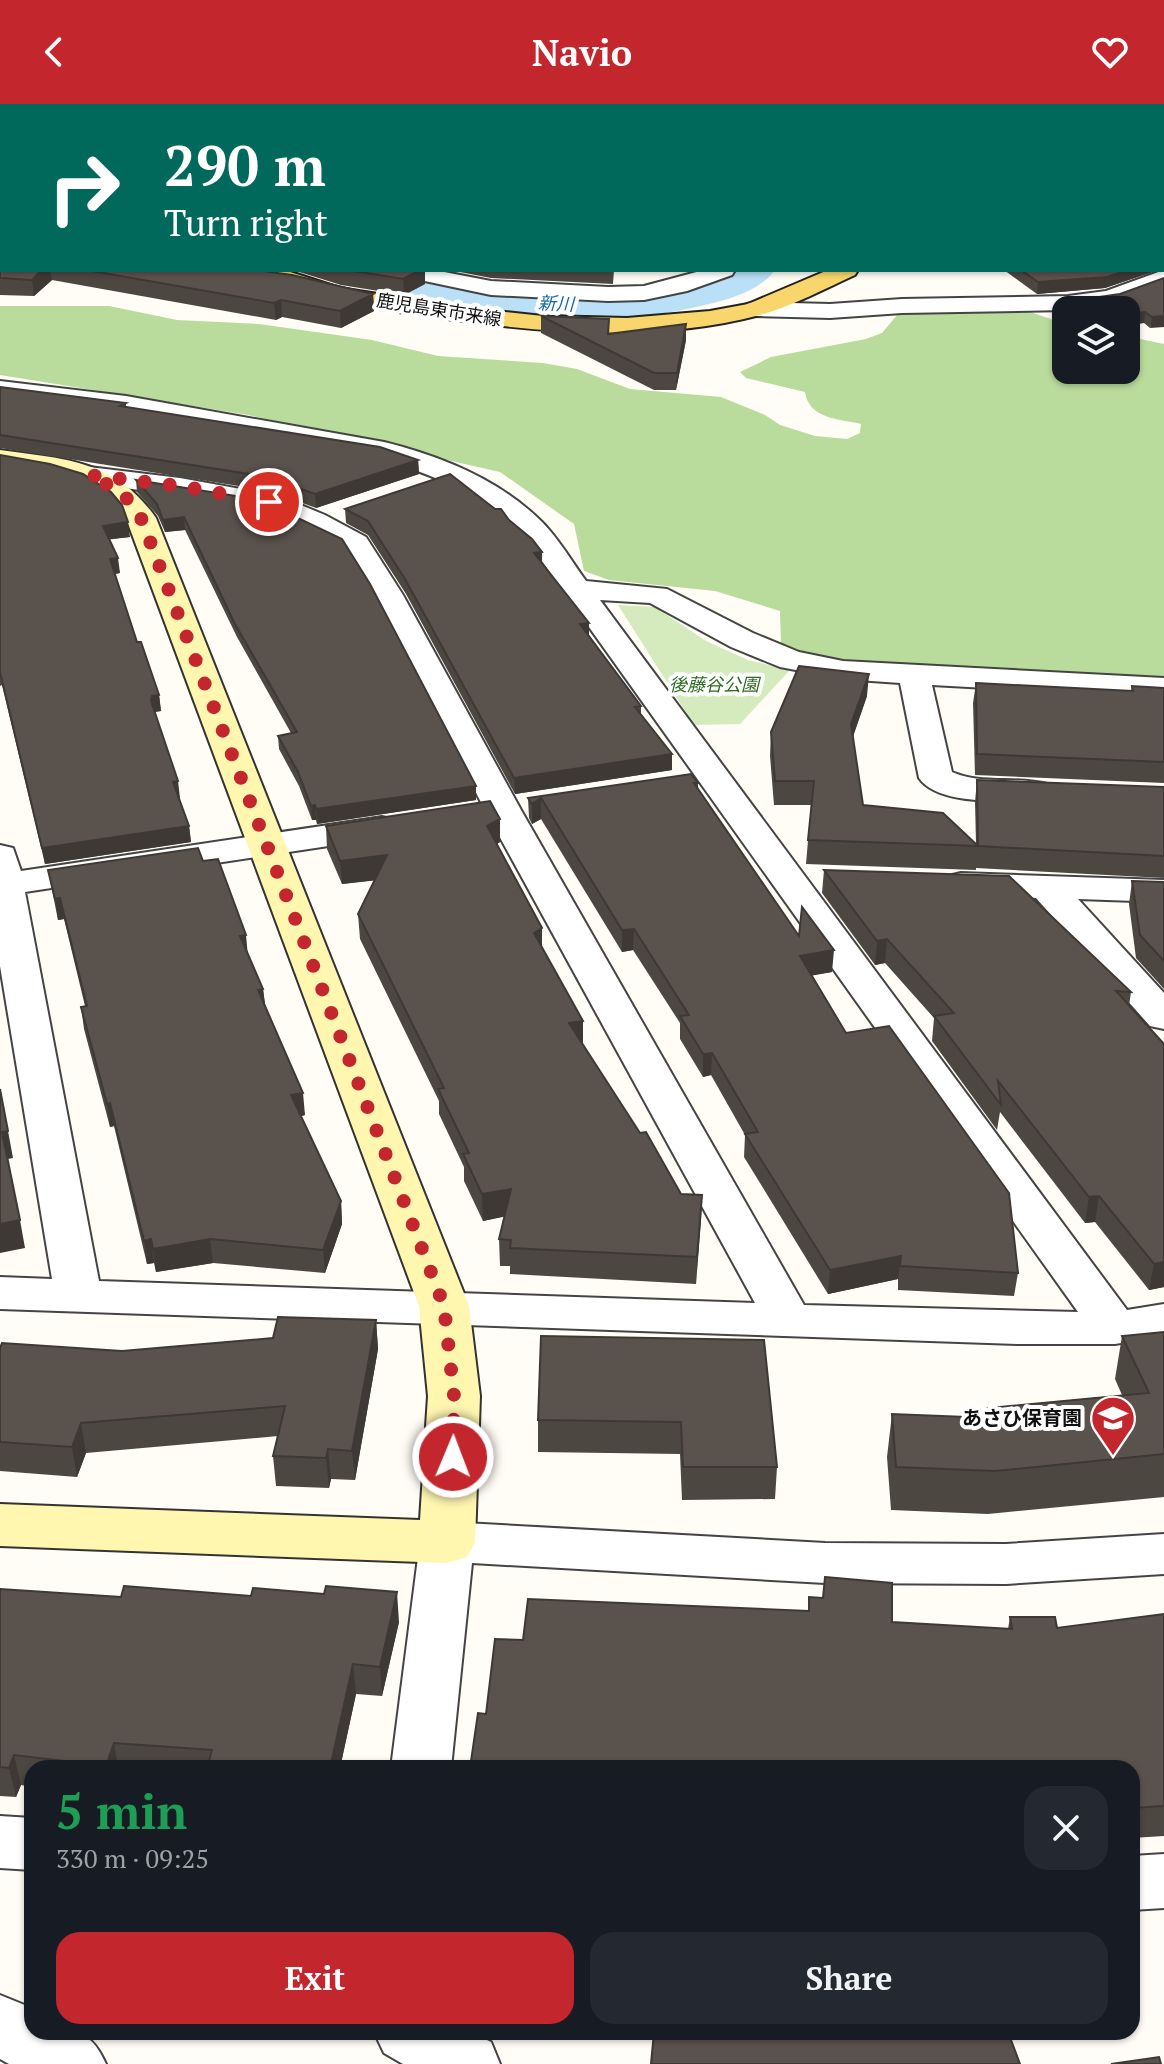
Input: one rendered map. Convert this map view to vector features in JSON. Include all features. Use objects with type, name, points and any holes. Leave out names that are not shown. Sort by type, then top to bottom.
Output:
[{"type":"main road","name":"鹿児島東市来線","points":[[256,272],[393,305],[569,326],[678,323],[755,309],[842,272]]},
{"type":"street","points":[[411,272],[491,288],[608,294],[644,293],[687,284],[719,272]]},
{"type":"street","points":[[755,309],[789,312],[951,304],[1068,303],[1110,297],[1164,277]]},
{"type":"street","points":[[0,388],[139,405],[347,443],[423,461],[493,495],[519,515],[534,530],[575,589],[698,780],[785,878],[1115,1328]]},
{"type":"street","points":[[0,458],[89,475],[240,495],[329,516],[356,543],[388,595],[503,810],[788,1319]]},
{"type":"street","points":[[89,475],[119,489],[134,504],[141,518],[444,1306],[454,1396],[447,1542],[422,1760]]},
{"type":"street","points":[[411,489],[452,475]]},
{"type":"street","points":[[575,589],[656,595],[742,640],[791,660],[843,670],[1164,688]]},
{"type":"street","points":[[914,675],[936,778],[959,788],[1069,792]]},
{"type":"street","points":[[78,1295],[2,874],[267,845],[409,824]]},
{"type":"street","points":[[785,878],[831,879]]},
{"type":"street","points":[[923,882],[1164,891]]},
{"type":"street","points":[[1046,886],[1164,1017]]},
{"type":"street","points":[[0,1293],[1017,1328],[1115,1328],[1164,1320]]},
{"type":"street","points":[[0,1525],[447,1542],[825,1563],[1006,1564],[1164,1554]]},
{"type":"street","points":[[0,1842],[24,1844]]},
{"type":"street","points":[[1140,1882],[1164,1881]]},
{"type":"street","points":[[0,2025],[24,2038]]},
{"type":"street","points":[[28,2040],[73,2064]]},
{"type":"street","points":[[422,2040],[467,2064]]},
{"type":"green space","points":[[0,306],[109,306],[177,320],[259,324],[372,340],[438,356],[543,363],[577,369],[630,389],[721,397],[765,415],[780,425],[815,436],[847,439],[860,433],[861,424],[819,413],[812,408],[805,392],[746,378],[740,372],[771,357],[866,339],[882,333],[898,314],[1024,310],[1052,319],[1052,384],[1140,384],[1140,339],[1164,344],[1164,680],[840,662],[781,645],[780,611],[715,591],[609,580],[584,571],[574,524],[500,472],[248,415],[0,375]]},
{"type":"green space","name":"後藤谷公園","points":[[618,605],[655,607],[706,641],[748,660],[790,670],[740,724],[694,725]]},
{"type":"building","points":[[0,272],[40,272],[32,280],[0,278]]},
{"type":"building","points":[[97,272],[270,272],[373,294],[340,311],[281,300],[274,303]]},
{"type":"building","points":[[360,272],[416,272],[403,279]]},
{"type":"building","points":[[1024,272],[1122,272],[1107,277],[1038,282]]},
{"type":"building","points":[[1164,278],[1164,316],[1152,317],[1140,313],[1140,296],[1106,296]]},
{"type":"building","points":[[541,316],[609,319],[608,334],[686,324],[677,373],[654,373]]},
{"type":"building","points":[[0,387],[126,403],[120,406],[380,447],[418,460],[315,494],[268,477],[0,435]]},
{"type":"building","points":[[0,455],[83,474],[111,492],[122,505],[128,522],[103,526],[118,558],[110,559],[137,642],[141,642],[159,695],[152,696],[151,701],[178,781],[173,782],[189,826],[42,848],[0,672]]},
{"type":"building","points":[[450,474],[495,509],[501,509],[532,539],[542,552],[534,553],[589,623],[580,624],[641,706],[635,707],[672,754],[514,778],[405,579],[368,521],[345,509]]},
{"type":"building","points":[[136,480],[260,500],[342,539],[370,584],[476,786],[316,809],[315,805],[311,806],[298,772],[278,736],[297,732],[235,624],[184,517],[163,520],[157,504]]},
{"type":"building","points":[[799,666],[869,674],[851,724],[863,805],[943,813],[978,846],[808,840],[814,781],[775,781],[771,732]]},
{"type":"building","points":[[976,683],[1133,691],[1132,686],[1164,688],[1164,762],[977,754]]},
{"type":"building","points":[[691,774],[698,783],[694,783],[799,936],[802,907],[834,950],[800,956],[846,1033],[889,1026],[1009,1193],[1018,1273],[900,1266],[901,1256],[830,1270],[745,1134],[758,1132],[712,1053],[703,1054],[680,1016],[689,1015],[634,929],[622,930],[541,798],[532,804],[528,798]]},
{"type":"building","points":[[977,780],[1164,787],[1164,856],[978,846]]},
{"type":"building","points":[[490,801],[500,819],[487,826],[542,928],[534,933],[583,1021],[569,1023],[640,1133],[646,1132],[681,1194],[702,1195],[697,1257],[510,1248],[511,1240],[499,1239],[511,1189],[482,1194],[463,1154],[469,1153],[438,1089],[444,1088],[358,914],[387,855],[340,861],[326,826]]},
{"type":"building","points":[[198,848],[203,861],[218,859],[246,935],[240,936],[263,989],[258,990],[303,1093],[291,1095],[341,1201],[323,1250],[210,1239],[153,1249],[151,1239],[144,1241],[110,1103],[107,1104],[81,1007],[87,1006],[60,898],[55,899],[48,870]]},
{"type":"building","points":[[824,870],[1009,876],[1131,992],[1116,991],[1164,1044],[1164,1262],[1154,1264],[1099,1196],[1089,1197],[998,1081],[1001,1105],[934,1016],[954,1013],[887,939],[877,941]]},
{"type":"building","points":[[1132,881],[1164,882],[1164,961],[1140,935]]},
{"type":"building","points":[[0,1089],[8,1131],[2,1132],[20,1220],[0,1224]]},
{"type":"building","points":[[278,1317],[376,1320],[352,1451],[328,1449],[326,1458],[273,1456],[285,1406],[81,1423],[72,1447],[0,1442],[2,1343],[122,1351],[273,1338]]},
{"type":"building","points":[[1164,1332],[1164,1454],[995,1471],[896,1467],[892,1414],[992,1418],[988,1408],[1149,1393],[1122,1336]]},
{"type":"building","points":[[541,1336],[764,1340],[777,1467],[683,1467],[681,1422],[538,1420]]},
{"type":"building","points":[[825,1577],[892,1583],[892,1622],[1012,1629],[1010,1617],[1055,1617],[1057,1628],[1164,1614],[1164,1806],[1140,1808],[1140,1760],[471,1760],[478,1713],[486,1714],[495,1639],[523,1640],[528,1599],[809,1611],[809,1597],[823,1598]]},
{"type":"building","points":[[124,1586],[251,1596],[253,1588],[324,1594],[326,1586],[397,1592],[380,1667],[353,1664],[332,1760],[209,1760],[212,1750],[114,1743],[108,1760],[56,1760],[14,1755],[9,1768],[0,1767],[0,1589],[121,1597]]},
{"type":"building","points":[[653,2040],[1011,2040],[1020,2064],[651,2064]]},
{"type":"building","points":[[1159,2057],[1161,2064],[1111,2064]]},
{"type":"waterway","name":"新川","points":[[366,272],[439,291],[529,304],[574,306],[661,300],[707,290],[747,272]]},
{"type":"place","name":"あさひ保育園","points":[[1113,1457]]},
{"type":"route","points":[[269,502],[180,486],[89,475],[119,489],[134,504],[141,518],[444,1306],[454,1396],[453,1457]]}]
